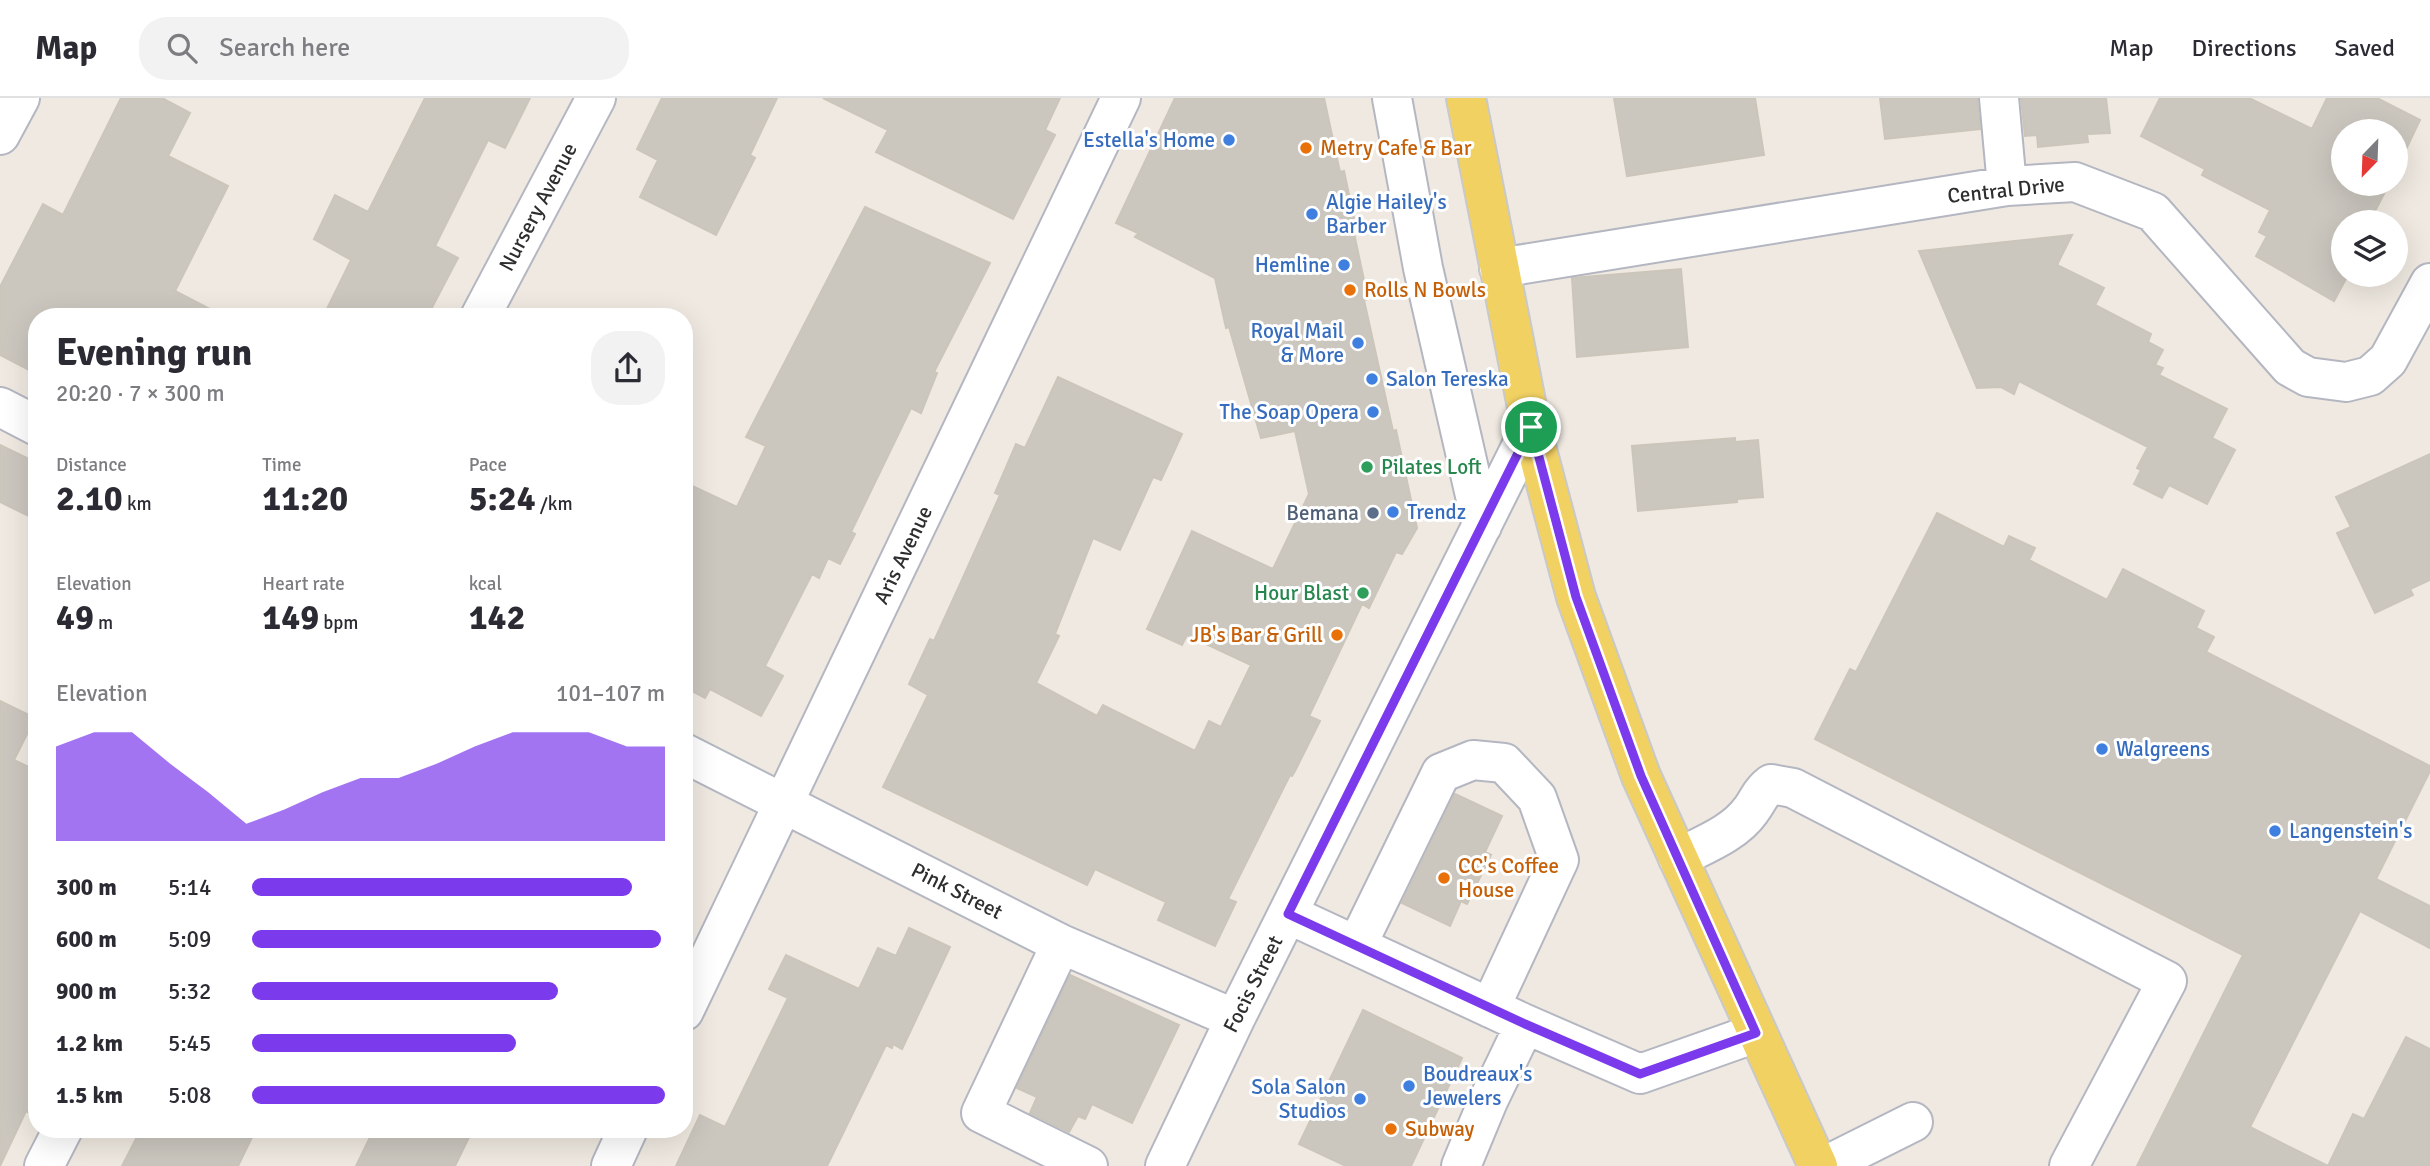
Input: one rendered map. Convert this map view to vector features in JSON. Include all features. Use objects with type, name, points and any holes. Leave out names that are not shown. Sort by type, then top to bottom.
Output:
[{"type":"main road","points":[[1466,98],[1531,427],[1576,597],[1641,776],[1814,1164]]},
{"type":"street","points":[[0,135],[20,98]]},
{"type":"street","name":"Nursery Avenue","points":[[485,308],[596,98]]},
{"type":"street","name":"Aris Avenue","points":[[693,993],[1121,98]]},
{"type":"street","points":[[1392,98],[1423,268],[1482,526]]},
{"type":"street","points":[[1999,98],[2007,186]]},
{"type":"street","name":"Central Drive","points":[[1499,268],[2007,186],[2075,182],[2153,212],[2290,367],[2308,377],[2346,382],[2370,376],[2388,360],[2430,283]]},
{"type":"street","points":[[0,407],[28,421]]},
{"type":"street","name":"Focis Street","points":[[1164,1166],[1531,427]]},
{"type":"street","name":"Pink Street","points":[[693,758],[1061,944],[1235,1019]]},
{"type":"street","points":[[1357,945],[1441,773],[1473,760],[1504,763],[1537,798],[1559,860],[1490,1008]]},
{"type":"street","points":[[1678,858],[1719,838],[1751,811],[1760,793],[1771,784],[1793,788],[2166,981],[2069,1166]]},
{"type":"street","points":[[1288,914],[1640,1074],[1756,1033]]},
{"type":"street","points":[[1061,944],[981,1113],[1088,1166]]},
{"type":"street","points":[[1461,1166],[1525,1024]]},
{"type":"street","points":[[1814,1164],[1913,1122]]},
{"type":"street","points":[[44,1166],[58,1138]]},
{"type":"street","points":[[611,1166],[624,1138]]},
{"type":"building","points":[[121,98],[162,98],[190,113],[168,156],[228,186],[175,291],[208,308],[28,308],[28,369],[0,355],[0,287],[43,204],[63,215]]},
{"type":"building","points":[[425,98],[530,98],[505,148],[488,140],[435,246],[458,258],[432,308],[327,308],[351,260],[314,239],[335,195],[368,212]]},
{"type":"building","points":[[662,98],[777,98],[750,155],[755,158],[716,235],[640,197],[658,160],[637,149]]},
{"type":"building","points":[[823,98],[1060,98],[1045,130],[1055,135],[1013,219],[876,152],[888,130]]},
{"type":"building","points":[[1175,98],[1324,98],[1340,172],[1344,171],[1368,299],[1364,300],[1417,528],[1402,554],[1396,552],[1369,608],[1362,604],[1309,716],[1320,721],[1228,899],[1236,902],[1215,946],[1158,920],[1166,902],[1095,869],[1087,885],[883,787],[928,695],[909,684],[930,639],[934,641],[1000,495],[995,493],[1016,444],[1025,448],[1058,377],[1182,434],[1161,480],[1153,477],[1120,550],[1093,538],[1055,634],[1059,636],[1036,683],[1097,716],[1103,705],[1195,751],[1209,721],[1221,727],[1251,665],[1187,635],[1182,645],[1147,629],[1192,531],[1273,569],[1309,494],[1295,431],[1261,438],[1229,327],[1226,328],[1215,278],[1135,237],[1138,233],[1116,223]]},
{"type":"building","points":[[1614,98],[1755,98],[1764,155],[1627,176]]},
{"type":"building","points":[[1880,98],[1977,98],[1980,129],[1885,139]]},
{"type":"building","points":[[2021,98],[2106,98],[2110,133],[2087,134],[2088,142],[2038,147],[2037,135],[2025,136]]},
{"type":"building","points":[[2160,98],[2249,98],[2312,129],[2327,98],[2377,98],[2420,120],[2408,145],[2408,119],[2331,119],[2331,196],[2383,196],[2376,210],[2331,210],[2331,287],[2342,287],[2334,301],[2256,256],[2267,236],[2259,232],[2270,210],[2202,175],[2205,169],[2141,136]]},
{"type":"building","points":[[865,207],[990,263],[934,372],[937,373],[921,413],[911,408],[851,532],[855,534],[840,564],[828,558],[819,578],[812,574],[765,666],[783,676],[761,716],[710,689],[705,698],[693,692],[693,486],[737,507],[766,446],[746,437]]},
{"type":"building","points":[[2072,235],[2057,265],[2104,288],[2095,305],[2151,334],[2148,342],[2163,350],[2155,365],[2163,368],[2159,375],[2227,409],[2212,438],[2235,450],[2207,504],[2169,485],[2162,498],[2134,484],[2141,470],[2137,468],[2148,447],[2019,381],[2014,394],[2001,387],[1977,388],[1919,251]]},
{"type":"building","points":[[1681,269],[1688,347],[1577,357],[1572,278]]},
{"type":"building","points":[[1735,438],[1735,442],[1758,440],[1763,497],[1638,511],[1632,446]]},
{"type":"building","points":[[0,445],[28,459],[28,516],[0,502]]},
{"type":"building","points":[[2430,454],[2430,580],[2410,589],[2413,595],[2375,613],[2337,533],[2351,527],[2336,497]]},
{"type":"building","points":[[1937,513],[2004,547],[2009,536],[2035,548],[2029,560],[2107,600],[2123,569],[2204,611],[2196,628],[2214,637],[2206,652],[2430,766],[2430,771],[2376,879],[2430,906],[2430,948],[2360,911],[2250,1127],[2328,1166],[2137,1166],[2243,955],[1815,739],[1850,669],[1856,672]]},
{"type":"building","points":[[0,701],[28,715],[28,732],[14,760],[28,767],[28,1112],[26,1111],[0,1166]]},
{"type":"building","name":"CC's Coffee House","points":[[1455,794],[1502,816],[1485,852],[1491,855],[1467,904],[1461,901],[1450,926],[1402,903]]},
{"type":"building","points":[[909,928],[950,947],[902,1049],[893,1044],[892,1048],[886,1045],[827,1166],[676,1166],[689,1138],[693,1138],[693,1130],[700,1115],[725,1127],[788,998],[769,989],[786,955],[859,989],[878,948],[896,956]]},
{"type":"building","points":[[1070,975],[1179,1025],[1132,1123],[1092,1104],[1085,1119],[1078,1116],[1069,1132],[1030,1113],[1037,1097],[1017,1088]]},
{"type":"building","points":[[1363,1010],[1462,1058],[1411,1166],[1346,1166],[1299,1144]]},
{"type":"building","points":[[2406,1037],[2430,1049],[2430,1166],[2328,1166],[2353,1114],[2364,1119]]},
{"type":"building","points":[[136,1138],[252,1138],[238,1166],[122,1166]]},
{"type":"building","points":[[370,1138],[469,1138],[455,1166],[356,1166]]},
{"type":"place","name":"Estella's Home","points":[[1229,140]]},
{"type":"place","name":"Metry Cafe & Bar","points":[[1306,148]]},
{"type":"place","name":"Algie Hailey's Barber","points":[[1312,214]]},
{"type":"place","name":"Hemline","points":[[1344,265]]},
{"type":"place","name":"Rolls N Bowls","points":[[1350,290]]},
{"type":"place","name":"Royal Mail & More","points":[[1358,343]]},
{"type":"place","name":"Salon Tereska","points":[[1372,379]]},
{"type":"place","name":"The Soap Opera","points":[[1373,412]]},
{"type":"place","name":"Pilates Loft","points":[[1367,467]]},
{"type":"place","name":"Trendz","points":[[1393,512]]},
{"type":"place","name":"Bemana","points":[[1373,513]]},
{"type":"place","name":"Hour Blast","points":[[1363,593]]},
{"type":"place","name":"JB's Bar & Grill","points":[[1337,635]]},
{"type":"place","name":"Walgreens","points":[[2102,749]]},
{"type":"place","name":"Langenstein's","points":[[2275,831]]},
{"type":"place","name":"CC's Coffee House","points":[[1444,878]]},
{"type":"place","name":"Boudreaux's Jewelers","points":[[1409,1086]]},
{"type":"place","name":"Sola Salon Studios","points":[[1360,1099]]},
{"type":"place","name":"Subway","points":[[1391,1129]]},
{"type":"route","points":[[1531,427],[1576,597],[1641,776],[1756,1033],[1640,1074],[1288,914],[1531,427]]}]
